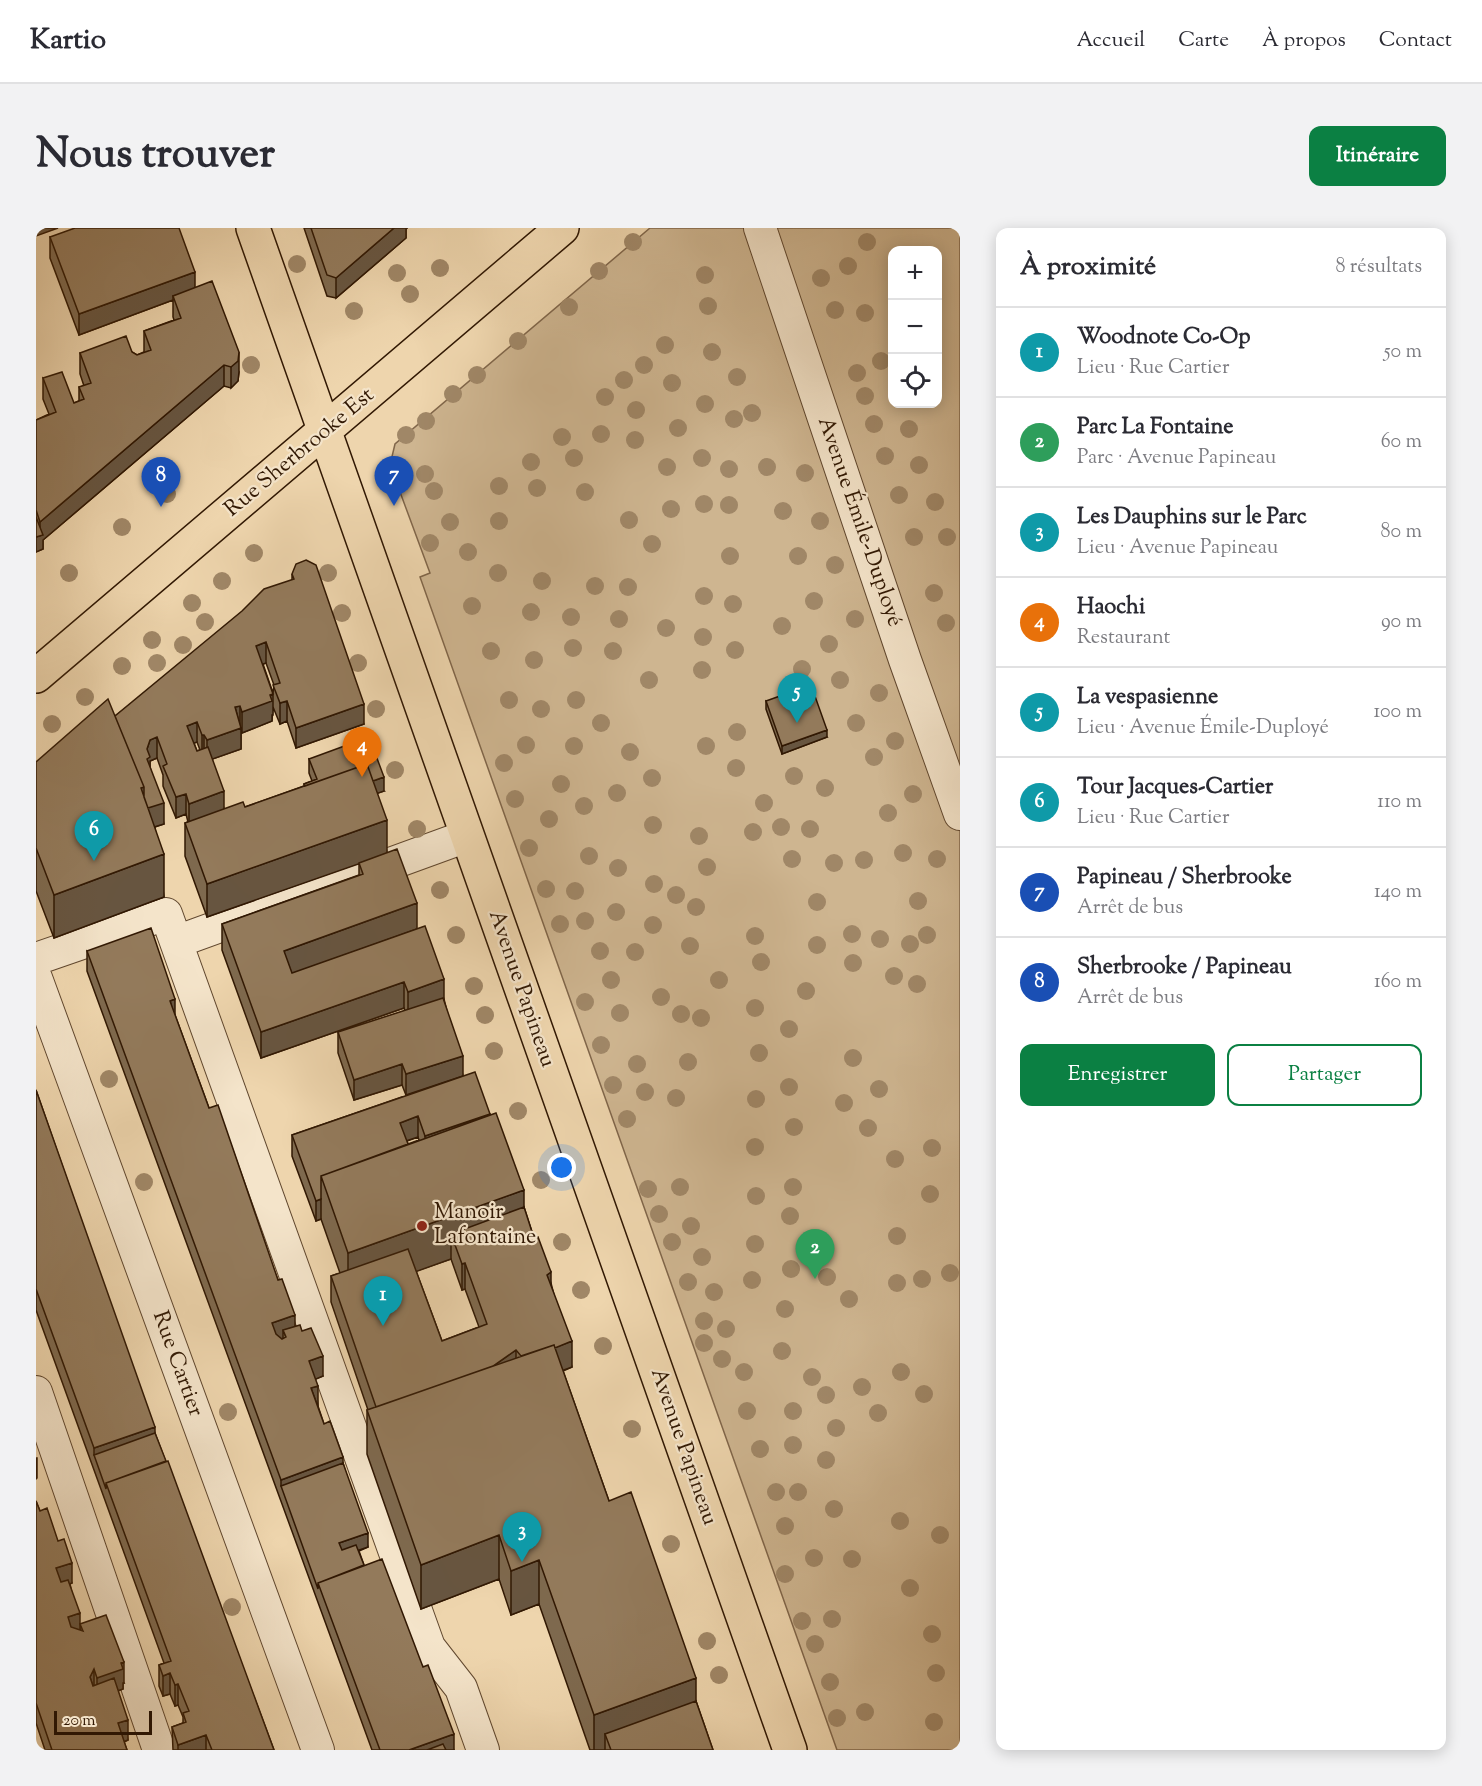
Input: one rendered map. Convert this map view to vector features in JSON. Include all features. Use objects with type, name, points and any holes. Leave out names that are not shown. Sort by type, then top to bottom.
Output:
[{"type":"main road","name":"Avenue Papineau","points":[[252,228],[322,432],[790,1750]]},
{"type":"main road","name":"Rue Sherbrooke Est","points":[[36,676],[562,228]]},
{"type":"street","name":"Avenue Émile-Duployé","points":[[760,228],[905,660],[960,814]]},
{"type":"street","points":[[176,942],[467,836]]},
{"type":"street","points":[[36,959],[166,914],[429,1647],[461,1688],[483,1750]]},
{"type":"street","name":"Rue Cartier","points":[[38,990],[318,1750]]},
{"type":"street","points":[[36,1392],[159,1750]]},
{"type":"shaded area","points":[[650,228],[960,228],[960,1750],[837,1750],[420,577],[430,573],[390,465],[395,444]]},
{"type":"building","points":[[75,228],[179,228],[195,272],[79,314],[50,237]]},
{"type":"building","points":[[311,228],[394,228],[336,278],[327,275]]},
{"type":"building","points":[[212,281],[239,352],[238,361],[231,367],[224,365],[40,522],[36,510],[36,420],[56,412],[43,378],[62,372],[74,403],[84,399],[79,387],[91,383],[80,353],[126,336],[132,352],[137,355],[151,350],[144,331],[181,318],[173,296]]},
{"type":"building","points":[[36,517],[43,535],[36,537]]},
{"type":"building","points":[[306,560],[316,565],[364,704],[296,728],[287,701],[280,703],[273,685],[280,683],[266,642],[256,646],[273,694],[270,695],[272,701],[242,712],[240,706],[235,707],[241,728],[207,740],[202,735],[197,722],[187,726],[197,751],[208,747],[224,791],[189,804],[186,794],[176,797],[163,766],[167,764],[157,737],[150,740],[147,749],[150,757],[147,759],[164,803],[148,808],[144,797],[144,787],[115,716],[242,611],[264,589],[294,579],[292,574],[296,564]]},
{"type":"building","points":[[811,685],[827,730],[782,746],[766,701]]},
{"type":"building","points":[[108,699],[144,787],[141,788],[164,854],[54,895],[36,848],[36,762]]},
{"type":"building","points":[[369,737],[384,777],[373,781],[367,764],[305,786],[304,784],[317,779],[309,759]]},
{"type":"building","points":[[367,764],[387,820],[207,884],[185,823],[243,802],[245,807]]},
{"type":"building","points":[[397,849],[417,903],[284,951],[292,973],[425,926],[444,979],[408,992],[404,982],[261,1032],[222,924],[363,874],[359,863]]},
{"type":"building","points":[[151,928],[175,999],[170,1001],[209,1108],[218,1105],[278,1280],[282,1279],[295,1315],[272,1323],[276,1334],[282,1339],[286,1337],[283,1330],[300,1325],[302,1331],[311,1328],[323,1356],[309,1361],[318,1386],[311,1388],[324,1424],[330,1421],[343,1457],[281,1480],[87,951]]},
{"type":"building","points":[[443,998],[463,1056],[406,1074],[402,1064],[354,1080],[338,1032]]},
{"type":"building","points":[[475,1072],[490,1114],[425,1136],[418,1116],[400,1123],[408,1144],[321,1176],[321,1199],[316,1201],[292,1135]]},
{"type":"building","points":[[36,1090],[155,1427],[94,1448],[36,1289]]},
{"type":"building","points":[[496,1113],[524,1190],[348,1253],[321,1176]]},
{"type":"building","points":[[524,1207],[534,1238],[538,1237],[551,1272],[547,1275],[572,1341],[555,1348],[554,1345],[521,1356],[516,1350],[493,1366],[376,1407],[331,1276],[408,1249],[442,1341],[487,1324],[465,1263],[462,1264],[451,1234]]},
{"type":"building","points":[[554,1345],[609,1501],[631,1492],[696,1678],[594,1715],[539,1560],[511,1571],[499,1535],[421,1565],[367,1410]]},
{"type":"building","points":[[155,1433],[166,1461],[106,1483],[106,1489],[94,1455]]},
{"type":"building","points":[[168,1461],[274,1750],[212,1750],[206,1735],[178,1745],[172,1727],[186,1722],[183,1713],[189,1711],[178,1684],[175,1685],[170,1673],[163,1676],[159,1665],[171,1661],[106,1483]]},
{"type":"building","points":[[343,1463],[368,1533],[339,1543],[342,1550],[356,1545],[364,1565],[318,1583],[318,1589],[281,1486]]},
{"type":"building","points":[[36,1501],[40,1511],[47,1508],[58,1541],[64,1539],[72,1563],[56,1568],[61,1582],[68,1580],[80,1613],[68,1617],[71,1627],[83,1631],[80,1624],[106,1615],[124,1662],[121,1663],[123,1669],[97,1678],[94,1669],[90,1677],[93,1686],[114,1678],[128,1720],[118,1723],[127,1750],[52,1750],[36,1703]]},
{"type":"building","points":[[382,1559],[423,1667],[428,1665],[454,1734],[409,1750],[380,1750],[318,1583]]},
{"type":"building","points":[[696,1701],[713,1750],[611,1750],[605,1734]]},
{"type":"building","points":[[443,1744],[446,1750],[427,1750]]},
{"type":"place","name":"Papineau / Sherbrooke","points":[[394,506]]},
{"type":"place","name":"Sherbrooke / Papineau","points":[[161,507]]},
{"type":"place","name":"La vespasienne","points":[[797,723]]},
{"type":"place","name":"Haochi","points":[[362,777]]},
{"type":"place","name":"Tour Jacques-Cartier","points":[[94,861]]},
{"type":"place","name":"Manoir Lafontaine","points":[[422,1226]]},
{"type":"place","name":"Parc La Fontaine","points":[[815,1279]]},
{"type":"place","name":"Woodnote Co-Op","points":[[383,1326]]},
{"type":"place","name":"Les Dauphins sur le Parc","points":[[522,1562]]}]
